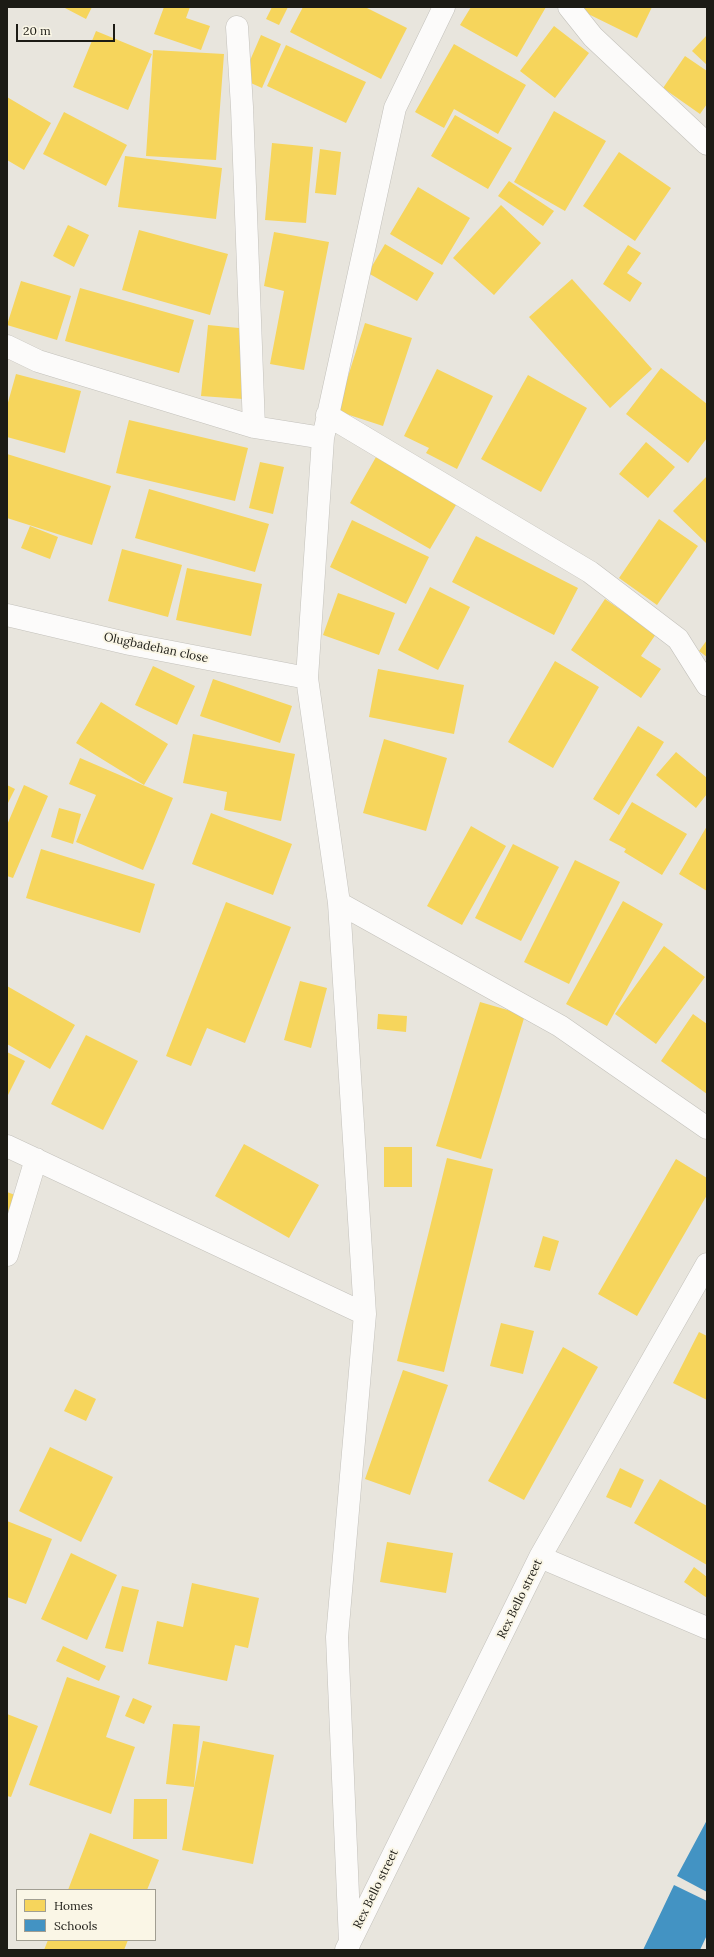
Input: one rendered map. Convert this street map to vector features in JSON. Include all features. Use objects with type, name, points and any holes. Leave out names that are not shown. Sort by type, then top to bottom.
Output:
[{"type":"street","points":[[348,1946],[337,1637],[365,1314],[339,903],[307,678],[322,438],[395,108],[444,7]]},
{"type":"street","points":[[568,7],[593,37],[707,144]]},
{"type":"street","points":[[237,27],[242,107],[254,427]]},
{"type":"street","points":[[7,346],[38,361],[254,427],[322,438]]},
{"type":"street","points":[[327,415],[590,572],[678,639],[707,685]]},
{"type":"street","name":"Olugbadehan close","points":[[7,615],[130,644],[307,678]]},
{"type":"street","points":[[339,903],[560,1026],[707,1128]]},
{"type":"street","points":[[7,1146],[365,1314]]},
{"type":"street","points":[[7,1255],[36,1159]]},
{"type":"street","name":"Rex Bello street","points":[[348,1946],[540,1557],[707,1264]]},
{"type":"street","points":[[540,1557],[707,1628]]},
{"type":"building: Homes","points":[[63,7],[92,7],[86,19]]},
{"type":"building: Homes","points":[[164,7],[190,7],[186,18],[210,26],[201,50],[154,34]]},
{"type":"building: Homes","points":[[272,7],[288,7],[279,25],[266,19]]},
{"type":"building: Homes","points":[[303,7],[365,7],[407,28],[381,79],[290,32]]},
{"type":"building: Homes","points":[[471,7],[546,7],[517,57],[460,25]]},
{"type":"building: Homes","points":[[574,7],[652,7],[637,38]]},
{"type":"building: Homes","points":[[554,26],[589,53],[555,98],[520,71]]},
{"type":"building: Homes","points":[[96,31],[152,54],[128,110],[73,87]]},
{"type":"building: Homes","points":[[261,35],[281,44],[262,88],[242,79]]},
{"type":"building: Homes","points":[[707,35],[707,65],[692,51]]},
{"type":"building: Homes","points":[[454,44],[526,85],[498,134],[454,109],[444,128],[415,112]]},
{"type":"building: Homes","points":[[286,45],[366,82],[346,123],[267,86]]},
{"type":"building: Homes","points":[[153,50],[224,54],[216,160],[146,156]]},
{"type":"building: Homes","points":[[685,56],[707,71],[707,104],[700,114],[663,88]]},
{"type":"building: Homes","points":[[7,97],[51,123],[24,170],[7,160]]},
{"type":"building: Homes","points":[[554,111],[606,141],[565,211],[514,182]]},
{"type":"building: Homes","points":[[64,112],[127,145],[106,186],[43,154]]},
{"type":"building: Homes","points":[[455,115],[512,148],[488,189],[431,156]]},
{"type":"building: Homes","points":[[272,143],[313,147],[306,223],[265,220]]},
{"type":"building: Homes","points":[[320,149],[341,152],[336,195],[315,193]]},
{"type":"building: Homes","points":[[619,152],[671,188],[635,241],[583,206]]},
{"type":"building: Homes","points":[[125,156],[222,168],[216,219],[118,207]]},
{"type":"building: Homes","points":[[509,181],[554,211],[543,226],[498,196]]},
{"type":"building: Homes","points":[[418,187],[470,218],[442,265],[390,234]]},
{"type":"building: Homes","points":[[501,205],[541,243],[494,295],[453,258]]},
{"type":"building: Homes","points":[[68,225],[89,235],[74,267],[53,256]]},
{"type":"building: Homes","points":[[139,230],[228,254],[210,315],[122,290]]},
{"type":"building: Homes","points":[[274,232],[329,242],[304,370],[270,364],[284,291],[264,286]]},
{"type":"building: Homes","points":[[385,244],[434,273],[417,301],[368,273]]},
{"type":"building: Homes","points":[[628,245],[641,253],[627,273],[642,283],[630,302],[603,284]]},
{"type":"building: Homes","points":[[572,279],[652,369],[610,408],[529,317]]},
{"type":"building: Homes","points":[[21,281],[71,296],[57,340],[7,325]]},
{"type":"building: Homes","points":[[80,288],[194,320],[179,373],[65,341]]},
{"type":"building: Homes","points":[[365,323],[412,338],[383,426],[337,411]]},
{"type":"building: Homes","points":[[208,325],[249,329],[243,399],[201,396]]},
{"type":"building: Homes","points":[[661,368],[707,404],[707,438],[688,463],[626,414]]},
{"type":"building: Homes","points":[[437,369],[493,396],[457,469],[426,453],[429,448],[404,436]]},
{"type":"building: Homes","points":[[16,374],[81,391],[65,453],[7,437],[7,406]]},
{"type":"building: Homes","points":[[528,375],[587,408],[541,492],[481,459]]},
{"type":"building: Homes","points":[[129,420],[248,448],[235,501],[116,473]]},
{"type":"building: Homes","points":[[646,442],[675,467],[648,498],[619,474]]},
{"type":"building: Homes","points":[[7,454],[111,486],[92,545],[7,518]]},
{"type":"building: Homes","points":[[376,457],[456,505],[430,549],[350,503]]},
{"type":"building: Homes","points":[[260,462],[284,467],[273,514],[249,508]]},
{"type":"building: Homes","points":[[707,476],[707,544],[673,511]]},
{"type":"building: Homes","points":[[149,489],[269,524],[255,572],[135,538]]},
{"type":"building: Homes","points":[[659,519],[698,546],[657,605],[619,578]]},
{"type":"building: Homes","points":[[352,520],[429,557],[406,604],[330,567]]},
{"type":"building: Homes","points":[[30,526],[58,537],[50,559],[21,548]]},
{"type":"building: Homes","points":[[476,536],[578,588],[554,635],[452,582]]},
{"type":"building: Homes","points":[[122,549],[182,565],[168,617],[108,601]]},
{"type":"building: Homes","points":[[187,568],[262,584],[251,636],[176,620]]},
{"type":"building: Homes","points":[[430,587],[470,607],[438,670],[398,650]]},
{"type":"building: Homes","points":[[338,593],[395,613],[379,655],[323,635]]},
{"type":"building: Homes","points":[[605,599],[656,634],[641,656],[661,669],[641,698],[571,650]]},
{"type":"building: Homes","points":[[707,640],[707,657],[699,651]]},
{"type":"building: Homes","points":[[555,661],[599,687],[553,768],[508,742]]},
{"type":"building: Homes","points":[[153,666],[195,686],[177,725],[135,705]]},
{"type":"building: Homes","points":[[378,669],[464,685],[454,734],[369,717]]},
{"type":"building: Homes","points":[[213,679],[292,706],[280,743],[200,716]]},
{"type":"building: Homes","points":[[101,702],[168,744],[144,785],[76,743]]},
{"type":"building: Homes","points":[[638,726],[664,742],[619,815],[593,799]]},
{"type":"building: Homes","points":[[193,734],[295,754],[281,821],[224,810],[227,792],[183,783]]},
{"type":"building: Homes","points":[[384,739],[447,758],[426,831],[363,813]]},
{"type":"building: Homes","points":[[676,752],[707,778],[707,794],[696,808],[656,775]]},
{"type":"building: Homes","points":[[80,758],[173,798],[143,870],[76,842],[96,795],[69,784]]},
{"type":"building: Homes","points":[[7,785],[15,789],[7,805]]},
{"type":"building: Homes","points":[[24,785],[48,796],[13,878],[7,876],[7,825]]},
{"type":"building: Homes","points":[[632,802],[687,834],[662,875],[624,852],[626,849],[609,840]]},
{"type":"building: Homes","points":[[59,808],[81,814],[73,844],[51,837]]},
{"type":"building: Homes","points":[[211,813],[292,844],[273,895],[192,864]]},
{"type":"building: Homes","points":[[471,826],[506,846],[462,925],[427,906]]},
{"type":"building: Homes","points":[[707,826],[707,891],[679,874]]},
{"type":"building: Homes","points":[[513,844],[559,867],[521,941],[475,918]]},
{"type":"building: Homes","points":[[41,849],[155,884],[140,933],[26,898]]},
{"type":"building: Homes","points":[[575,860],[620,882],[569,984],[524,962]]},
{"type":"building: Homes","points":[[623,901],[663,924],[607,1026],[566,1004]]},
{"type":"building: Homes","points":[[226,902],[291,927],[245,1043],[207,1028],[191,1066],[166,1056]]},
{"type":"building: Homes","points":[[664,946],[705,977],[656,1044],[615,1014]]},
{"type":"building: Homes","points":[[300,981],[327,988],[311,1048],[284,1040]]},
{"type":"building: Homes","points":[[7,986],[75,1025],[50,1069],[7,1044]]},
{"type":"building: Homes","points":[[480,1002],[525,1015],[481,1159],[436,1146]]},
{"type":"building: Homes","points":[[378,1014],[407,1016],[406,1032],[377,1029]]},
{"type":"building: Homes","points":[[693,1014],[707,1024],[707,1094],[661,1061]]},
{"type":"building: Homes","points":[[86,1035],[138,1061],[103,1130],[51,1104]]},
{"type":"building: Homes","points":[[7,1052],[25,1061],[7,1097]]},
{"type":"building: Homes","points":[[244,1144],[319,1185],[289,1238],[215,1196]]},
{"type":"building: Homes","points":[[384,1147],[412,1147],[412,1187],[384,1187]]},
{"type":"building: Homes","points":[[447,1158],[493,1169],[444,1372],[397,1361]]},
{"type":"building: Homes","points":[[676,1159],[707,1178],[707,1195],[637,1316],[598,1294]]},
{"type":"building: Homes","points":[[7,1192],[15,1195],[7,1214]]},
{"type":"building: Homes","points":[[543,1236],[559,1241],[550,1271],[534,1267]]},
{"type":"building: Homes","points":[[501,1323],[534,1331],[523,1374],[490,1366]]},
{"type":"building: Homes","points":[[699,1332],[707,1336],[707,1400],[673,1383]]},
{"type":"building: Homes","points":[[563,1347],[598,1367],[524,1500],[488,1481]]},
{"type":"building: Homes","points":[[403,1370],[448,1385],[410,1495],[365,1479]]},
{"type":"building: Homes","points":[[75,1389],[96,1399],[86,1421],[64,1411]]},
{"type":"building: Homes","points":[[50,1447],[113,1477],[81,1542],[19,1511]]},
{"type":"building: Homes","points":[[620,1468],[644,1480],[631,1508],[606,1497]]},
{"type":"building: Homes","points":[[660,1479],[707,1506],[707,1565],[634,1523]]},
{"type":"building: Homes","points":[[7,1521],[52,1539],[26,1604],[7,1597]]},
{"type":"building: Homes","points":[[387,1542],[453,1553],[446,1593],[380,1582]]},
{"type":"building: Homes","points":[[71,1553],[117,1575],[87,1640],[41,1619]]},
{"type":"building: Homes","points":[[694,1567],[707,1577],[707,1598],[684,1582]]},
{"type":"building: Homes","points":[[192,1583],[259,1598],[248,1648],[235,1645],[227,1681],[148,1664],[157,1621],[183,1627]]},
{"type":"building: Homes","points":[[122,1586],[139,1590],[123,1652],[105,1648]]},
{"type":"building: Homes","points":[[63,1646],[106,1666],[99,1681],[56,1661]]},
{"type":"building: Homes","points":[[67,1677],[120,1696],[106,1737],[135,1747],[111,1814],[29,1785]]},
{"type":"building: Homes","points":[[133,1698],[152,1706],[144,1724],[125,1716]]},
{"type":"building: Homes","points":[[7,1714],[38,1726],[11,1797],[7,1796]]},
{"type":"building: Homes","points":[[173,1724],[200,1726],[194,1787],[166,1784]]},
{"type":"building: Homes","points":[[203,1741],[274,1755],[253,1864],[182,1850]]},
{"type":"building: Homes","points":[[134,1799],[167,1799],[167,1839],[133,1839]]},
{"type":"building: Homes","points":[[90,1833],[159,1860],[147,1889],[68,1889]]},
{"type":"building: Homes","points":[[48,1941],[128,1941],[124,1950],[44,1950]]},
{"type":"building: Schools","points":[[707,1820],[707,1892],[677,1876]]},
{"type":"building: Schools","points":[[674,1885],[707,1901],[707,1935],[700,1950],[643,1950]]}]
